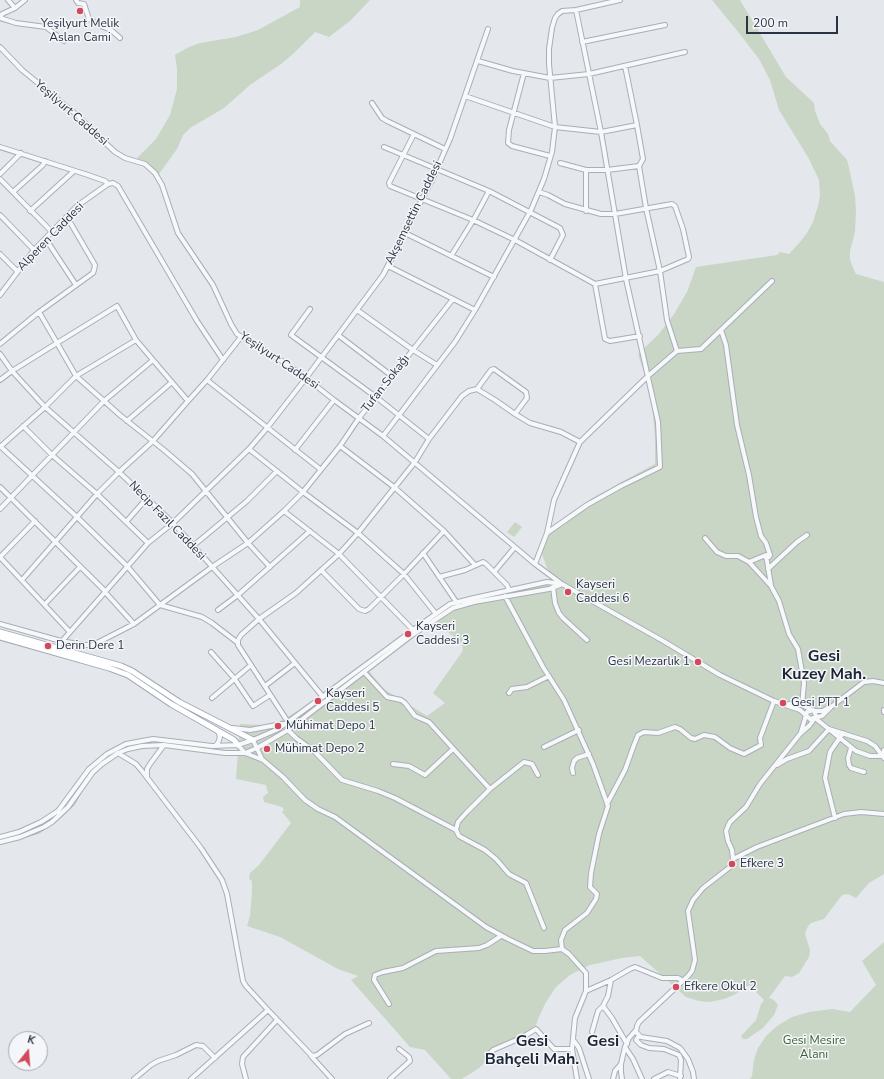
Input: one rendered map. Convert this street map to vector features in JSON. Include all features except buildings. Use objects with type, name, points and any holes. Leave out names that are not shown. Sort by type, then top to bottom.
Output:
[{"type":"main road","points":[[0,632],[121,666],[132,671],[179,702],[223,726],[253,740]]},
{"type":"main road","points":[[0,637],[128,675],[170,704],[234,740],[238,745]]},
{"type":"street","points":[[8,0],[15,8]]},
{"type":"street","points":[[25,0],[15,8],[2,14],[0,18],[16,23],[46,27],[64,42]]},
{"type":"street","points":[[76,0],[78,3],[84,4],[89,19],[111,30],[120,38]]},
{"type":"street","points":[[383,436],[455,342],[515,240],[539,192],[550,156],[554,128],[549,42],[555,18],[562,11],[576,10],[620,0]]},
{"type":"street","points":[[547,533],[587,505],[660,467],[658,422],[640,336],[626,279],[601,132],[576,10]]},
{"type":"street","points":[[582,42],[665,25]]},
{"type":"street","name":"Akşemsettin Caddesi","points":[[56,648],[148,544],[173,523],[206,491],[267,428],[383,275],[445,149],[478,61],[488,29]]},
{"type":"street","name":"Yeşilyurt Caddesi","points":[[0,48],[22,70],[78,116],[116,152],[125,158],[145,164],[155,173],[162,185],[178,233],[213,285],[237,334],[279,359],[383,436],[535,564],[562,584],[720,675],[783,704]]},
{"type":"street","points":[[478,61],[550,78],[589,74],[686,52]]},
{"type":"street","points":[[625,66],[643,160],[639,166],[646,208],[660,271],[667,320],[678,351]]},
{"type":"street","points":[[524,73],[508,133],[508,143],[550,156]]},
{"type":"street","points":[[465,96],[554,128],[601,132],[637,125]]},
{"type":"street","points":[[372,103],[382,118],[445,149]]},
{"type":"street","points":[[414,134],[389,184],[392,188],[473,220],[515,240],[594,284],[626,279],[660,271],[688,259],[689,254],[683,229],[673,205],[669,204],[615,214],[601,214],[565,204],[539,192]]},
{"type":"street","points":[[384,146],[489,191],[560,228],[563,234],[550,260]]},
{"type":"street","points":[[0,147],[74,170],[105,181],[108,184],[113,183],[118,186],[222,360]]},
{"type":"street","points":[[0,174],[21,153]]},
{"type":"street","points":[[13,192],[43,165],[45,161]]},
{"type":"street","points":[[560,163],[586,170],[607,170],[639,166]]},
{"type":"street","points":[[30,211],[74,170]]},
{"type":"street","points":[[586,170],[586,211]]},
{"type":"street","points":[[0,180],[52,232]]},
{"type":"street","name":"Alperen Caddesi","points":[[0,294],[34,250],[77,206],[108,184]]},
{"type":"street","points":[[451,256],[489,191]]},
{"type":"street","points":[[0,215],[34,250]]},
{"type":"street","points":[[0,344],[39,312],[93,273],[95,267],[67,217]]},
{"type":"street","points":[[404,233],[494,277]]},
{"type":"street","points":[[44,240],[49,244],[76,285]]},
{"type":"street","points":[[0,254],[17,271]]},
{"type":"street","points":[[388,266],[475,310]]},
{"type":"street","points":[[535,564],[547,533],[554,500],[580,442],[648,376],[678,351],[701,349],[772,281]]},
{"type":"street","points":[[594,284],[605,339],[610,341],[640,336]]},
{"type":"street","points":[[413,350],[453,299]]},
{"type":"street","points":[[0,380],[117,306],[136,340],[188,401]]},
{"type":"street","points":[[310,309],[291,335],[376,397],[429,439]]},
{"type":"street","name":"Tufan Sokağı","points":[[357,310],[413,350],[438,365]]},
{"type":"street","points":[[39,312],[76,376],[127,421],[192,474],[248,543],[270,567]]},
{"type":"street","points":[[721,330],[726,345],[737,425],[749,475],[756,518],[761,536],[766,543],[770,555],[766,558]]},
{"type":"street","points":[[338,335],[392,376]]},
{"type":"street","points":[[22,580],[56,543],[97,494],[118,472],[153,441],[207,380],[241,337]]},
{"type":"street","points":[[136,340],[76,376],[45,407],[0,446],[78,517],[127,566],[160,605],[202,617],[238,643],[288,722]]},
{"type":"street","name":"Tufan Sokağı","points":[[0,624],[61,641],[93,645],[134,624],[248,543],[284,511],[303,492],[340,446],[359,418],[413,350]]},
{"type":"street","name":"Necip Fazıl Caddesi","points":[[0,354],[12,371],[45,407],[74,431],[173,523],[259,619],[323,697]]},
{"type":"street","points":[[0,509],[104,401],[153,360]]},
{"type":"street","points":[[238,643],[241,634],[259,619],[296,593],[339,554],[358,533],[415,462],[429,439],[462,396],[477,389],[491,370],[494,369],[526,392],[527,398],[515,414]]},
{"type":"street","points":[[207,380],[320,469]]},
{"type":"street","points":[[127,421],[172,382]]},
{"type":"street","points":[[477,389],[530,423],[561,432],[580,442]]},
{"type":"street","points":[[295,450],[334,400]]},
{"type":"street","points":[[23,426],[97,494],[148,544]]},
{"type":"street","points":[[340,446],[394,487],[444,531],[475,565]]},
{"type":"street","points":[[249,448],[303,492],[358,533],[404,574],[436,614]]},
{"type":"street","points":[[193,546],[228,518],[277,471]]},
{"type":"street","points":[[0,487],[105,592],[134,624]]},
{"type":"street","points":[[126,522],[147,498]]},
{"type":"street","points":[[284,511],[339,554],[413,630]]},
{"type":"street","points":[[35,521],[0,557],[70,631]]},
{"type":"street","points":[[218,610],[238,595],[310,531]]},
{"type":"street","points":[[321,570],[361,610],[369,609],[444,531]]},
{"type":"street","points":[[768,569],[797,542],[807,535]]},
{"type":"street","points":[[705,538],[717,552],[726,556],[738,556],[749,562],[771,586],[779,601],[789,634],[798,649],[804,683],[802,705]]},
{"type":"street","points":[[494,572],[515,547]]},
{"type":"street","points":[[423,553],[457,602]]},
{"type":"street","points":[[749,562],[766,556],[766,558]]},
{"type":"street","points":[[766,558],[771,586]]},
{"type":"street","points":[[439,577],[465,570],[484,562],[507,585],[508,590]]},
{"type":"street","points":[[45,604],[80,567]]},
{"type":"street","points":[[0,836],[18,832],[42,822],[58,811],[89,769],[107,754],[126,744],[153,739],[212,746],[238,745],[253,740],[276,730],[288,722],[450,604],[547,582],[562,584]]},
{"type":"street","points":[[245,753],[257,748],[288,730],[412,635],[453,608],[474,602],[562,584]]},
{"type":"street","points":[[553,587],[555,603],[559,613],[587,640]]},
{"type":"street","points":[[505,596],[549,676],[564,700],[579,730],[589,754],[608,810],[599,834],[591,873],[590,887],[597,894],[596,899],[586,913],[565,930],[561,940],[562,949]]},
{"type":"street","points":[[211,652],[234,678],[253,706],[270,695]]},
{"type":"street","points":[[265,686],[295,663]]},
{"type":"street","points":[[212,698],[251,665]]},
{"type":"street","points":[[364,672],[387,697],[401,700],[415,716],[429,722],[490,790]]},
{"type":"street","points":[[509,693],[512,688],[525,688],[549,676]]},
{"type":"street","points":[[783,704],[800,710],[810,720],[822,716],[831,707],[864,682],[873,681],[884,684]]},
{"type":"street","points":[[607,805],[625,770],[638,735],[644,732],[658,733],[675,727],[691,738],[695,739],[704,735],[715,738],[730,748],[744,754],[761,745],[760,738],[774,701]]},
{"type":"street","points":[[622,1079],[621,1064],[626,1045],[636,1030],[639,1022],[692,971],[695,960],[688,911],[693,900],[703,888],[730,867],[733,859],[732,850],[726,831],[730,822],[746,808],[769,772],[815,718],[816,715],[814,710],[802,705],[783,704]]},
{"type":"street","points":[[800,734],[808,711],[823,711],[831,707]]},
{"type":"street","points":[[815,718],[851,748],[866,755],[883,757]]},
{"type":"street","points":[[223,726],[250,730],[278,726],[288,722]]},
{"type":"street","points":[[212,746],[216,746],[220,741],[220,734],[216,729]]},
{"type":"street","points":[[829,729],[857,737],[872,744],[883,757]]},
{"type":"street","points":[[769,772],[783,761],[809,752],[829,729]]},
{"type":"street","points":[[288,730],[314,751],[342,780],[395,798],[456,830],[459,836],[485,850],[496,859],[507,872],[526,883],[544,928]]},
{"type":"street","points":[[544,747],[579,730]]},
{"type":"street","points":[[835,818],[825,778],[832,747],[843,733]]},
{"type":"street","points":[[253,740],[262,760]]},
{"type":"street","points":[[147,779],[147,769],[164,745]]},
{"type":"street","points":[[0,842],[20,837],[52,822],[68,807],[94,772],[102,764],[118,753],[142,746],[164,745],[225,753],[245,753],[262,760],[283,777],[305,800],[318,809],[335,817],[486,927],[501,936],[536,951],[562,949],[569,954],[586,973],[586,991],[575,1018],[574,1041],[572,1049],[577,1079]]},
{"type":"street","points":[[238,745],[245,753]]},
{"type":"street","points":[[393,764],[409,766],[425,775],[452,748]]},
{"type":"street","points":[[851,748],[848,758],[849,765],[851,768],[864,772]]},
{"type":"street","points":[[883,757],[884,750]]},
{"type":"street","points":[[118,753],[136,764],[201,848],[222,880],[227,894],[243,981],[246,986],[332,1079]]},
{"type":"street","points":[[573,773],[572,768],[574,761],[577,758],[589,754]]},
{"type":"street","points":[[456,830],[457,824],[460,820],[490,790],[524,762],[532,764],[538,775]]},
{"type":"street","points":[[733,859],[757,847],[844,814],[857,812],[884,814]]},
{"type":"street","points":[[389,1004],[374,980],[376,975],[403,968],[436,951],[479,948],[501,936]]},
{"type":"street","points":[[586,991],[635,967],[662,978],[678,978],[683,981]]},
{"type":"street","points":[[592,1032],[598,1011],[603,1006],[608,996],[611,980]]},
{"type":"street","points":[[603,1006],[612,1018],[633,1059],[641,1077],[636,1079]]},
{"type":"street","points":[[191,1079],[268,1010]]},
{"type":"street","points":[[246,1079],[242,1064],[243,1056],[277,1020]]},
{"type":"street","points":[[310,1055],[316,1056],[345,1034],[369,1023]]},
{"type":"street","points":[[488,1057],[493,1050],[523,1037],[536,1029],[554,1048],[572,1049]]},
{"type":"street","points":[[636,1030],[639,1036],[643,1038],[667,1041],[680,1048],[688,1059],[694,1079]]},
{"type":"street","points":[[639,1036],[636,1040],[641,1045],[649,1048],[664,1049],[679,1055],[681,1060],[681,1078],[668,1072],[654,1079]]},
{"type":"street","points":[[574,1041],[579,1048],[589,1079]]},
{"type":"street","points":[[134,1079],[158,1061],[176,1055],[196,1045],[203,1046],[215,1058]]},
{"type":"street","points":[[390,1079],[410,1061],[409,1057],[399,1048]]},
{"type":"street","points":[[613,1079],[615,1071],[621,1064]]},
{"type":"green space","points":[[300,0],[370,0],[351,20],[329,37],[315,32],[293,54],[250,85],[224,108],[190,128],[183,135],[177,149],[159,174],[150,164],[137,158],[156,139],[170,115],[177,89],[175,55],[200,43],[236,37],[258,30],[300,7]]},
{"type":"green space","points":[[712,0],[740,0],[786,77],[814,103],[815,111],[820,124],[828,134],[830,141],[847,160],[849,168],[855,196],[856,211],[855,232],[850,251],[850,259],[853,268],[856,274],[884,282],[884,874],[869,883],[856,898],[848,894],[842,895],[824,919],[811,923],[808,926],[805,934],[810,950],[809,957],[799,973],[792,977],[785,976],[769,998],[774,1000],[778,1005],[774,1015],[763,1028],[747,1039],[743,1039],[741,1036],[756,1020],[761,1004],[764,1000],[749,985],[734,995],[724,999],[710,1002],[699,1001],[686,997],[640,956],[622,958],[590,965],[570,975],[556,987],[546,1002],[534,1032],[499,1049],[479,1068],[462,1079],[451,1079],[425,1050],[410,1047],[351,980],[358,976],[338,969],[280,937],[247,926],[250,916],[252,892],[252,881],[249,879],[250,873],[259,865],[291,823],[282,812],[284,810],[282,807],[264,802],[263,797],[268,793],[266,785],[236,779],[240,724],[264,725],[283,720],[313,701],[363,664],[384,689],[427,716],[445,703],[433,693],[462,652],[463,648],[461,643],[442,627],[432,614],[463,599],[556,578],[547,568],[542,554],[542,547],[552,527],[592,498],[655,464],[655,436],[652,406],[648,385],[638,354],[658,335],[674,314],[687,292],[696,267],[777,255],[780,252],[789,254],[807,233],[813,222],[818,206],[820,196],[819,180],[808,157],[779,110],[770,80],[759,59]]},
{"type":"green space","points":[[515,522],[522,527],[514,537],[507,532]]},
{"type":"green space","name":"Gesi Mesire Alanı","points":[[884,942],[884,1079],[750,1079],[758,1048],[766,1036],[777,1026],[792,1017],[809,1012],[832,1009],[850,1012],[876,985],[862,961]]},
{"type":"waterway","points":[[93,776],[97,771]]},
{"type":"waterway","points":[[23,838],[39,833],[57,821],[74,805],[84,788]]},
{"type":"waterway","points":[[0,844],[18,839]]},
{"type":"place","name":"Yeşilyurt Melik Aslan Cami","points":[[80,11]]},
{"type":"place","name":"Kayseri Caddesi 6","points":[[568,592]]},
{"type":"place","name":"Kayseri Caddesi 3","points":[[408,634]]},
{"type":"place","name":"Derin Dere 1","points":[[48,646]]},
{"type":"place","name":"Gesi Mezarlık 1","points":[[698,662]]},
{"type":"place","name":"Kayseri Caddesi 5","points":[[318,701]]},
{"type":"place","name":"Gesi PTT 1","points":[[783,703]]},
{"type":"place","name":"Mühimat Depo 1","points":[[278,726]]},
{"type":"place","name":"Mühimat Depo 2","points":[[267,749]]},
{"type":"place","name":"Efkere 3","points":[[732,864]]},
{"type":"place","name":"Efkere Okul 2","points":[[676,987]]},
{"type":"district","name":"Gesi Kuzey Mah.","points":[[824,666]]},
{"type":"district","name":"Gesi","points":[[603,1042]]},
{"type":"district","name":"Gesi Bahçeli Mah.","points":[[532,1051]]}]
